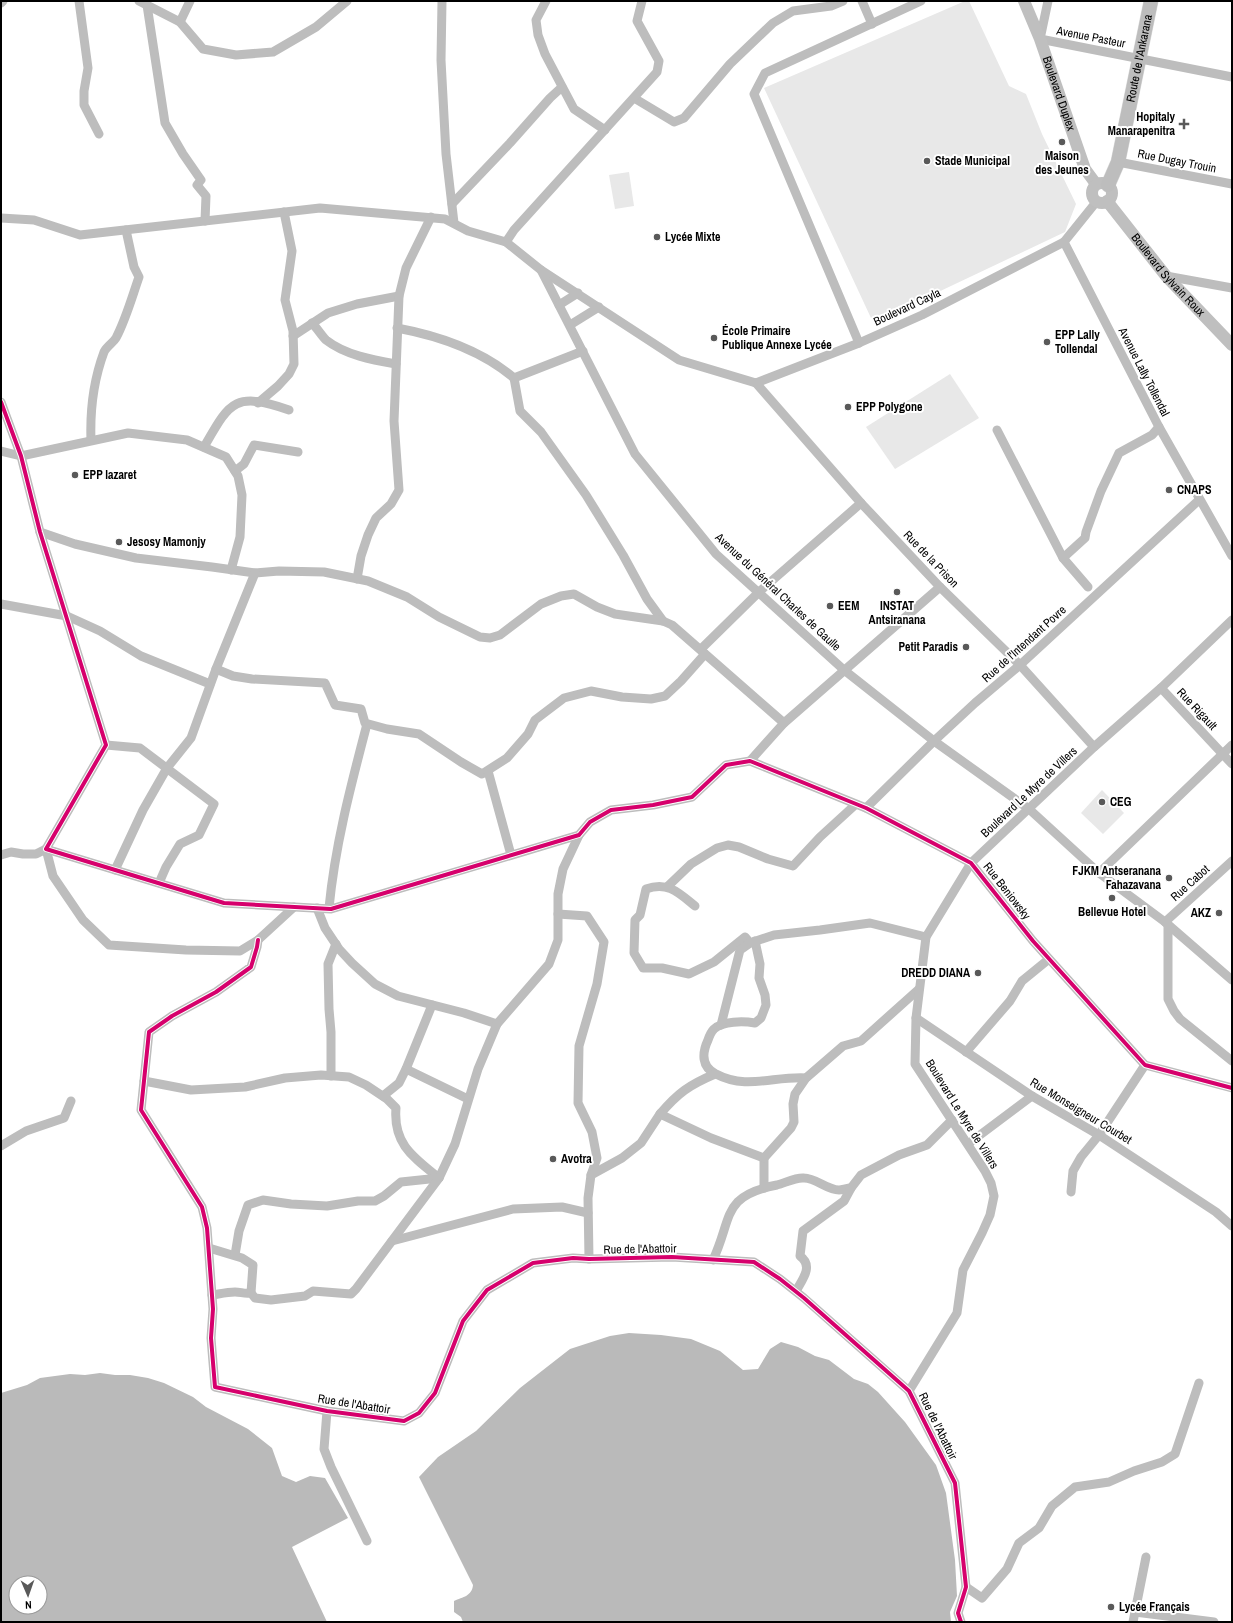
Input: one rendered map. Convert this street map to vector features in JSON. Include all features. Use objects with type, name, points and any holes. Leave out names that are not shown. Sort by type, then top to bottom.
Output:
[{"type":"main road","name":"Boulevard Duplex","points":[[1024,1],[1040,39],[1085,170],[1102,185]]},
{"type":"main road","name":"Route de l'Ankarana","points":[[1102,185],[1112,194],[1102,201],[1092,193],[1102,185],[1118,162],[1141,58],[1151,1]]},
{"type":"main road","name":"Boulevard Sylvain Roux","points":[[1102,201],[1166,276],[1232,345]]},
{"type":"street","points":[[79,1],[88,68],[84,91],[84,105],[98,134]]},
{"type":"street","points":[[180,22],[190,1]]},
{"type":"street","points":[[143,3],[180,22],[203,49],[236,55],[273,52],[316,27],[347,1]]},
{"type":"street","points":[[442,1],[441,60],[446,154],[454,223]]},
{"type":"street","points":[[506,242],[514,230],[657,72],[659,61],[637,21],[642,1]]},
{"type":"street","points":[[634,98],[674,122],[684,118],[730,64],[773,23],[793,11],[831,6],[843,1]]},
{"type":"street","points":[[862,1],[872,24]]},
{"type":"street","points":[[859,342],[754,94],[765,73],[920,1]]},
{"type":"street","points":[[1040,39],[1048,1]]},
{"type":"street","points":[[545,2],[536,20],[538,35],[545,54],[574,109],[605,130]]},
{"type":"street","points":[[143,3],[165,123],[183,154],[201,180],[197,185],[206,196],[205,221]]},
{"type":"street","name":"Avenue Pasteur","points":[[1040,39],[1232,77]]},
{"type":"street","points":[[452,204],[550,98],[562,87]]},
{"type":"street","name":"Rue Dugay Trouin","points":[[1118,162],[1232,184]]},
{"type":"street","points":[[1064,242],[1102,201]]},
{"type":"street","points":[[1,218],[34,220],[80,236],[320,208],[445,219],[468,231],[506,242],[541,270],[679,360],[756,383]]},
{"type":"street","points":[[258,403],[278,386],[289,374],[294,364],[293,336],[285,300],[292,251],[284,212]]},
{"type":"street","points":[[357,579],[361,556],[376,518],[391,504],[399,490],[395,444],[399,296],[406,268],[431,217]]},
{"type":"street","points":[[91,440],[90,424],[95,387],[105,350],[115,340],[120,330],[139,277],[134,267],[126,230]]},
{"type":"street","name":"Boulevard Cayla","points":[[756,383],[922,315],[1064,242]]},
{"type":"street","name":"Avenue Lally Tollendal","points":[[1064,242],[1159,427],[1232,556]]},
{"type":"street","name":"Avenue du Général Charles de Gaulle","points":[[541,270],[635,454],[716,554],[844,670],[934,741],[1030,809],[1099,873],[1167,924],[1231,978]]},
{"type":"street","points":[[1166,276],[1232,288]]},
{"type":"street","points":[[559,305],[578,293]]},
{"type":"street","points":[[293,336],[328,313],[338,309],[399,296]]},
{"type":"street","points":[[570,325],[599,307]]},
{"type":"street","points":[[312,323],[326,339],[340,349],[364,357],[396,364]]},
{"type":"street","points":[[397,328],[418,332],[463,346],[501,366],[514,378],[520,411],[541,432],[586,496],[623,555],[647,599],[663,621]]},
{"type":"street","points":[[514,378],[583,351]]},
{"type":"street","name":"Rue de la Prison","points":[[756,383],[861,503],[940,586],[1020,665],[1094,747]]},
{"type":"street","points":[[204,447],[223,415],[234,405],[243,401],[274,405],[289,410]]},
{"type":"street","points":[[1,402],[21,456],[40,532],[106,745],[46,849],[36,854],[11,852],[1,855]]},
{"type":"street","points":[[1063,558],[1085,538],[1102,491],[1119,453],[1152,435],[1159,427]]},
{"type":"street","points":[[997,430],[1063,558],[1088,587]]},
{"type":"street","points":[[1,451],[21,456],[128,433],[187,440],[226,457],[238,476],[242,496],[240,537],[231,570]]},
{"type":"street","points":[[235,471],[244,464],[254,445],[298,452]]},
{"type":"street","name":"Rue de l'Intendant Povre","points":[[866,808],[975,703],[1020,665],[1200,500]]},
{"type":"street","points":[[216,669],[233,676],[252,679],[325,683],[335,705],[361,709],[365,723],[387,729],[419,734],[482,774],[507,758],[528,734],[535,720],[564,698],[591,691],[622,697],[651,699],[665,696],[681,681],[703,652],[759,592],[861,503]]},
{"type":"street","points":[[40,532],[75,544],[136,558],[255,573],[324,572],[368,581],[407,597],[439,617],[480,637],[490,638],[500,635],[541,604],[561,596],[574,594],[597,607],[615,614],[663,621],[672,625],[784,723]]},
{"type":"street","points":[[115,870],[143,810],[167,768],[191,738],[210,684],[255,573]]},
{"type":"street","points":[[209,1248],[235,1255],[253,1265],[251,1293],[255,1298],[271,1300],[305,1296],[313,1291],[350,1294],[439,1178],[455,1144],[478,1069],[497,1024],[549,964],[558,940],[558,894],[563,869],[579,835],[590,822],[611,810],[653,805],[692,797],[726,765],[750,761],[784,723],[940,586]]},
{"type":"street","points":[[1,604],[67,616],[100,631],[141,656],[210,684]]},
{"type":"street","name":"Boulevard Le Myre de Villers","points":[[909,1390],[956,1313],[963,1270],[982,1233],[994,1196],[991,1183],[968,1144],[915,1064],[916,1018],[926,937],[971,862],[1030,809],[1094,747],[1161,688],[1232,620]]},
{"type":"street","name":"Rue Rigault","points":[[1161,688],[1232,764]]},
{"type":"street","points":[[329,908],[335,860],[347,801],[367,724]]},
{"type":"street","points":[[106,745],[140,748],[214,804],[199,835],[180,844],[166,867],[159,883]]},
{"type":"street","points":[[1099,873],[1232,745]]},
{"type":"street","name":"Rue Beniowsky","points":[[750,761],[855,805],[866,808],[971,862],[1033,941],[1145,1065]]},
{"type":"street","points":[[488,771],[511,855]]},
{"type":"street","points":[[667,887],[691,864],[717,848],[728,845],[739,847],[768,859],[793,866],[820,837],[855,805]]},
{"type":"street","points":[[46,849],[224,902],[329,908],[579,835]]},
{"type":"street","points":[[46,849],[52,876],[83,920],[109,945],[186,950],[240,951],[258,940],[294,907]]},
{"type":"street","name":"Rue Cabot","points":[[1167,924],[1232,861]]},
{"type":"street","points":[[695,906],[674,889],[657,885],[646,889],[640,915],[635,920],[634,953],[643,968],[662,968],[690,974],[714,962],[744,936],[753,942],[760,964],[759,978],[765,995],[766,1005],[761,1018],[755,1023],[746,1021],[721,1024],[713,1030],[704,1048],[703,1059],[707,1067],[714,1074],[738,1082],[750,1083],[791,1077],[806,1078]]},
{"type":"street","points":[[317,908],[325,928],[336,944],[352,963],[375,984],[398,996],[464,1013],[497,1024]]},
{"type":"street","points":[[558,914],[587,916],[604,942],[597,984],[579,1046],[578,1102],[592,1132],[597,1158],[591,1175],[588,1198],[589,1260]]},
{"type":"street","points":[[721,1024],[740,950],[753,942],[774,935],[870,923],[926,937]]},
{"type":"street","points":[[1167,924],[1168,999],[1180,1019],[1230,1056]]},
{"type":"street","points":[[251,1293],[243,1294],[238,1292],[229,1292],[212,1295],[207,1228],[202,1207],[141,1110],[149,1032],[172,1016],[216,992],[251,967],[258,940]]},
{"type":"street","points":[[331,1076],[328,964],[336,944]]},
{"type":"street","points":[[966,1052],[1010,1000],[1022,981],[1049,959]]},
{"type":"street","points":[[764,1188],[764,1158],[791,1128],[794,1122],[793,1104],[795,1094],[806,1078],[843,1046],[861,1041],[919,989]]},
{"type":"street","points":[[383,1096],[399,1083],[432,1005]]},
{"type":"street","name":"Rue Monseigneur Courbet","points":[[916,1018],[1032,1096],[1099,1135],[1216,1212],[1232,1226]]},
{"type":"street","points":[[1071,1192],[1073,1171],[1081,1157],[1099,1135],[1145,1065],[1232,1088]]},
{"type":"street","points":[[406,1069],[468,1099]]},
{"type":"street","points":[[591,1175],[622,1158],[641,1143],[660,1114],[680,1093],[694,1083],[714,1074]]},
{"type":"street","points":[[144,1081],[191,1090],[246,1087],[285,1078],[321,1075],[349,1077],[366,1085],[383,1096],[396,1108],[395,1122],[403,1146],[439,1178]]},
{"type":"street","points":[[968,1144],[1032,1096]]},
{"type":"street","points":[[1,1146],[26,1131],[64,1118],[71,1101]]},
{"type":"street","points":[[660,1114],[711,1138],[764,1158]]},
{"type":"street","points":[[796,1291],[807,1269],[805,1259],[800,1256],[803,1232],[844,1201],[851,1188],[861,1175],[899,1155],[927,1145],[952,1120]]},
{"type":"street","points":[[235,1255],[239,1231],[248,1205],[263,1200],[291,1204],[327,1206],[340,1203],[375,1201],[384,1196],[401,1182],[439,1178]]},
{"type":"street","points":[[713,1260],[725,1224],[739,1199],[749,1192],[803,1178],[838,1190],[851,1188]]},
{"type":"street","points":[[392,1241],[513,1209],[562,1207],[588,1213]]},
{"type":"street","name":"Rue de l'Abattoir","points":[[212,1295],[213,1309],[211,1338],[215,1387],[327,1411],[404,1421],[419,1413],[436,1393],[463,1320],[487,1290],[533,1262],[573,1258],[589,1260],[672,1257],[754,1262],[796,1291],[909,1390],[955,1483],[966,1587],[958,1613],[961,1622]]},
{"type":"street","points":[[966,1587],[982,1598],[1007,1569],[1019,1543],[1039,1528],[1052,1506],[1075,1487],[1109,1482],[1134,1471],[1162,1462],[1174,1454],[1199,1383]]},
{"type":"street","points":[[327,1411],[324,1448],[330,1467],[367,1541]]},
{"type":"street","points":[[1133,1622],[1146,1557]]},
{"type":"street","points":[[1135,1612],[1214,1622]]},
{"type":"shaded area","name":"Stade Municipal","points":[[965,1],[969,1],[1009,86],[1026,94],[1042,134],[1076,204],[1065,232],[877,321],[871,318],[764,88]]},
{"type":"shaded area","points":[[629,172],[634,206],[615,209],[609,175]]},
{"type":"shaded area","points":[[950,374],[979,418],[895,469],[866,427]]},
{"type":"shaded area","name":"CEG","points":[[1102,790],[1124,813],[1103,834],[1081,813]]},
{"type":"shaded area","points":[[629,1333],[691,1339],[720,1351],[743,1370],[758,1369],[770,1349],[781,1342],[798,1347],[815,1356],[829,1360],[854,1379],[868,1384],[878,1392],[905,1422],[936,1465],[946,1493],[955,1560],[957,1596],[950,1612],[951,1622],[463,1622],[461,1617],[454,1612],[454,1601],[469,1594],[473,1585],[419,1477],[438,1457],[476,1431],[520,1388],[570,1349],[610,1336]]},
{"type":"shaded area","points":[[100,1373],[130,1375],[148,1378],[164,1383],[193,1397],[206,1407],[248,1429],[272,1448],[282,1476],[296,1482],[310,1476],[325,1478],[348,1518],[292,1547],[327,1622],[1,1622],[1,1393],[27,1385],[40,1378],[70,1374],[85,1375]]},
{"type":"cycle path","points":[[1,402],[21,456],[40,532],[106,745],[46,849],[224,903],[331,909],[579,835],[590,822],[611,810],[653,805],[692,797],[726,765],[750,761],[866,808],[971,863],[1033,941],[1145,1065],[1232,1088]]},
{"type":"cycle path","points":[[258,940],[251,967],[216,992],[172,1016],[149,1032],[141,1110],[202,1207],[207,1228],[213,1309],[211,1338],[215,1387],[327,1411],[404,1421],[419,1413],[435,1393],[463,1321],[487,1290],[533,1263],[573,1258],[672,1257],[754,1262],[780,1279],[804,1298],[909,1391],[955,1483],[966,1587],[958,1613],[961,1622]]},
{"type":"place","name":"Hopitaly Manarapenitra","points":[[1184,124]]},
{"type":"place","name":"Maison des Jeunes","points":[[1062,142]]},
{"type":"place","name":"Stade Municipal","points":[[927,161]]},
{"type":"place","name":"Lycée Mixte","points":[[657,237]]},
{"type":"place","name":"École Primaire Publique Annexe Lycée","points":[[714,338]]},
{"type":"place","name":"EPP Lally Tollendal","points":[[1047,342]]},
{"type":"place","name":"EPP Polygone","points":[[848,407]]},
{"type":"place","name":"EPP lazaret","points":[[75,475]]},
{"type":"place","name":"CNAPS","points":[[1169,490]]},
{"type":"place","name":"Jesosy Mamonjy","points":[[119,542]]},
{"type":"place","name":"INSTAT Antsiranana","points":[[897,592]]},
{"type":"place","name":"EEM","points":[[830,606]]},
{"type":"place","name":"Petit Paradis","points":[[966,647]]},
{"type":"place","name":"CEG","points":[[1102,802]]},
{"type":"place","name":"FJKM Antseranana Fahazavana","points":[[1169,878]]},
{"type":"place","name":"Bellevue Hotel","points":[[1112,898]]},
{"type":"place","name":"AKZ","points":[[1219,913]]},
{"type":"place","name":"DREDD DIANA","points":[[978,973]]},
{"type":"place","name":"Avotra","points":[[553,1159]]},
{"type":"place","name":"Lycée Français","points":[[1111,1607]]}]
